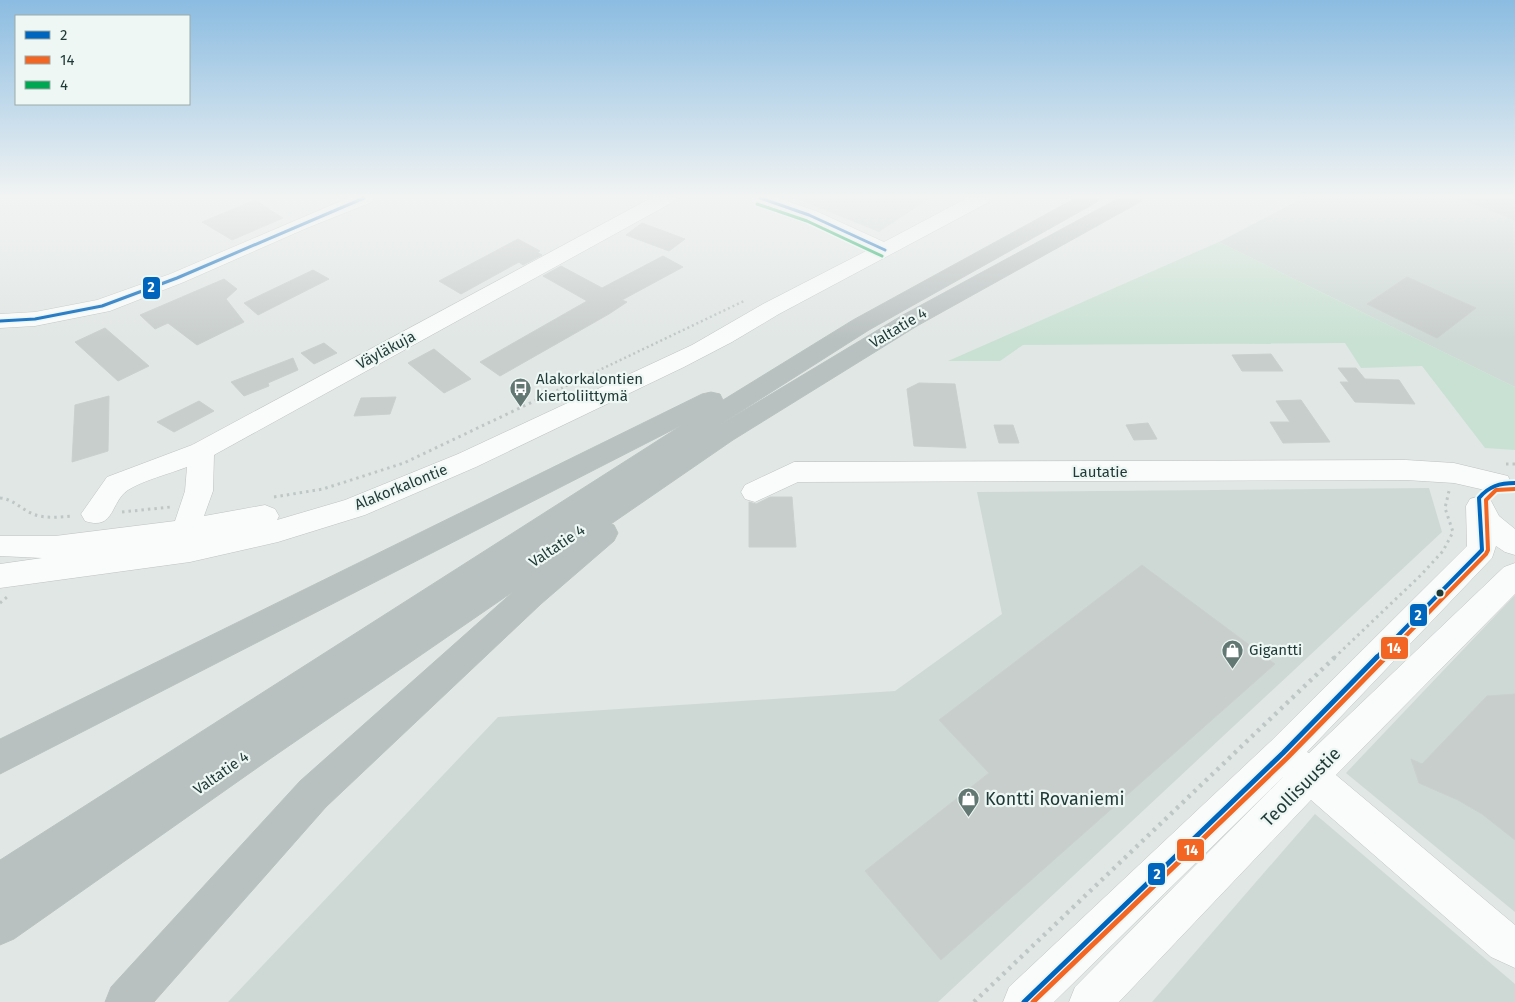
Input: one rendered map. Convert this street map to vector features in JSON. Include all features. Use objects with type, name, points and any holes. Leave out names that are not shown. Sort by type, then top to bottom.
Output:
[{"type":"highway","name":"Valtatie 4","points":[[0,883],[637,464],[861,325],[1006,245]]},
{"type":"highway","name":"Valtatie 4","points":[[0,925],[255,749],[724,434],[909,321],[1048,245]]},
{"type":"highway","points":[[0,757],[861,325]]},
{"type":"highway","points":[[126,1002],[313,794],[530,595],[724,434]]},
{"type":"street","points":[[0,321],[35,319],[102,306],[177,278],[253,245]]},
{"type":"street","name":"Väyläkuja","points":[[95,514],[117,484],[200,451],[580,245]]},
{"type":"street","points":[[874,245],[885,250]]},
{"type":"street","name":"Alakorkalontie","points":[[1,542],[55,547],[181,542],[280,531],[319,519],[410,485],[460,463],[654,371],[746,326],[762,303],[895,245]]},
{"type":"street","points":[[181,542],[199,491],[200,451]]},
{"type":"street","name":"Lautatie","points":[[1406,470],[1450,485],[1497,484]]},
{"type":"street","name":"Lautatie","points":[[755,492],[794,472],[1406,470],[1454,472],[1497,484]]},
{"type":"street","points":[[1497,484],[1495,530],[1515,544]]},
{"type":"street","name":"Teollisuustie","points":[[1090,1002],[1482,550],[1497,484]]},
{"type":"street","name":"Alakorkalontie","points":[[0,576],[181,542]]},
{"type":"street","name":"Teollisuustie","points":[[1024,1002],[1515,575]]},
{"type":"street","points":[[1296,765],[1505,944],[1515,948]]},
{"type":"path","points":[[268,498],[323,489],[404,463],[762,303]]},
{"type":"path","points":[[974,1002],[1421,574],[1443,550],[1453,532],[1445,508],[1450,485]]},
{"type":"path","points":[[0,498],[9,498],[32,514],[62,517],[195,505]]},
{"type":"shaded area","points":[[1225,245],[1515,245],[1515,387]]},
{"type":"shaded area","points":[[1429,488],[1442,532],[938,1002],[228,1002],[498,717],[895,691],[1002,614],[977,492]]},
{"type":"shaded area","points":[[1515,595],[1515,912],[1346,773]]},
{"type":"shaded area","points":[[1315,814],[1515,984],[1515,1002],[1152,1002]]},
{"type":"green space","points":[[1213,245],[1225,245],[1515,387],[1515,450],[1485,448],[1422,366],[1361,368],[1345,343],[1023,345],[1000,361],[948,361]]},
{"type":"building","points":[[507,245],[529,245],[540,251],[537,252],[542,255],[523,265],[519,262],[461,294],[439,281]]},
{"type":"building","points":[[652,245],[677,245],[669,251]]},
{"type":"building","points":[[663,256],[683,267],[622,300],[627,302],[609,314],[500,376],[480,362],[587,301],[543,276],[561,266],[602,288]]},
{"type":"building","points":[[313,270],[329,279],[258,315],[244,303]]},
{"type":"building","points":[[1407,277],[1476,308],[1437,338],[1367,304]]},
{"type":"building","points":[[224,279],[237,289],[226,299],[244,322],[197,345],[168,323],[155,329],[140,315]]},
{"type":"building","points":[[105,328],[149,366],[118,381],[75,342]]},
{"type":"building","points":[[324,343],[337,353],[314,364],[301,353]]},
{"type":"building","points":[[434,349],[471,379],[444,393],[408,363]]},
{"type":"building","points":[[1271,354],[1283,371],[1242,371],[1232,355]]},
{"type":"building","points":[[293,358],[298,370],[268,383],[269,386],[244,396],[231,382]]},
{"type":"building","points":[[1338,368],[1356,368],[1365,379],[1399,380],[1415,404],[1355,402],[1340,382],[1349,382]]},
{"type":"building","points":[[919,383],[955,384],[966,448],[914,446],[907,389]]},
{"type":"building","points":[[109,396],[108,451],[72,462],[75,405]]},
{"type":"building","points":[[396,397],[390,414],[354,416],[361,398]]},
{"type":"building","points":[[1301,400],[1330,442],[1283,443],[1270,422],[1290,422],[1276,401]]},
{"type":"building","points":[[199,401],[214,411],[174,432],[157,422]]},
{"type":"building","points":[[1148,423],[1157,439],[1134,440],[1126,425]]},
{"type":"building","points":[[994,425],[1013,425],[1019,443],[999,443]]},
{"type":"building","points":[[770,497],[792,497],[796,547],[749,547],[749,502],[756,504]]},
{"type":"building","points":[[1142,565],[1275,664],[941,960],[865,871],[989,773],[939,720]]},
{"type":"building","points":[[1515,694],[1515,840],[1482,814],[1458,800],[1419,783],[1411,759],[1422,764],[1487,696]]},
{"type":"transit line","name":"2","points":[[0,321],[35,319],[102,306],[177,278],[253,245]]},
{"type":"transit line","name":"4","points":[[858,245],[882,256]]},
{"type":"transit line","name":"2","points":[[874,245],[885,250]]},
{"type":"transit line","name":"2","points":[[1024,1002],[1283,753],[1482,550],[1479,498],[1495,485],[1515,483]]},
{"type":"transit line","name":"14","points":[[1033,1002],[1287,758],[1486,554],[1488,550],[1486,500],[1496,490],[1515,489]]},
{"type":"place","name":"Alakorkalontien kiertoliittymä","points":[[520,407]]},
{"type":"place","name":"Gigantti","points":[[1233,669]]},
{"type":"place","name":"Kontti Rovaniemi","points":[[969,818]]}]
